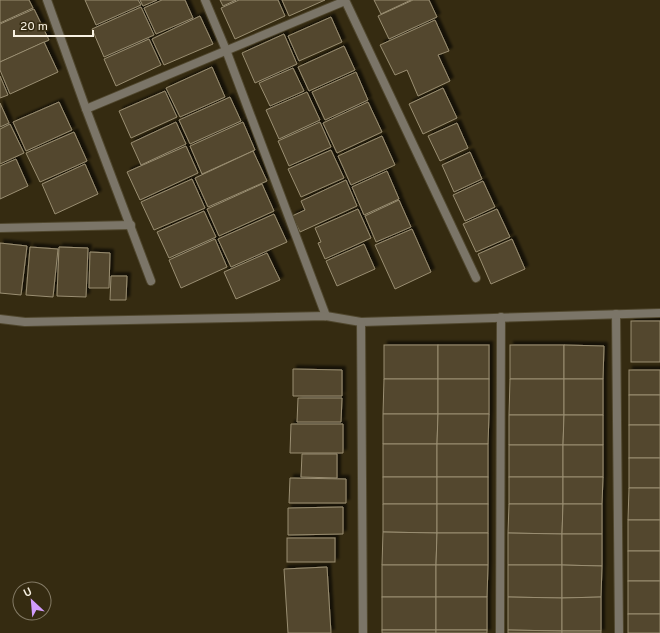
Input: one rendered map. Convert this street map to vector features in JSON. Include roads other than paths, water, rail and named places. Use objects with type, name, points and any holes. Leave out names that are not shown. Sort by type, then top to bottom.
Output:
[{"type":"street","points":[[47,0],[86,109],[152,281]]},
{"type":"street","points":[[205,0],[226,50],[326,316]]},
{"type":"street","points":[[86,109],[345,1],[476,278]]},
{"type":"street","points":[[0,228],[130,225]]},
{"type":"street","points":[[0,319],[25,322],[326,316],[361,322],[660,313]]},
{"type":"street","points":[[616,314],[619,633]]},
{"type":"street","points":[[500,633],[501,317]]},
{"type":"street","points":[[361,322],[363,633]]}]
